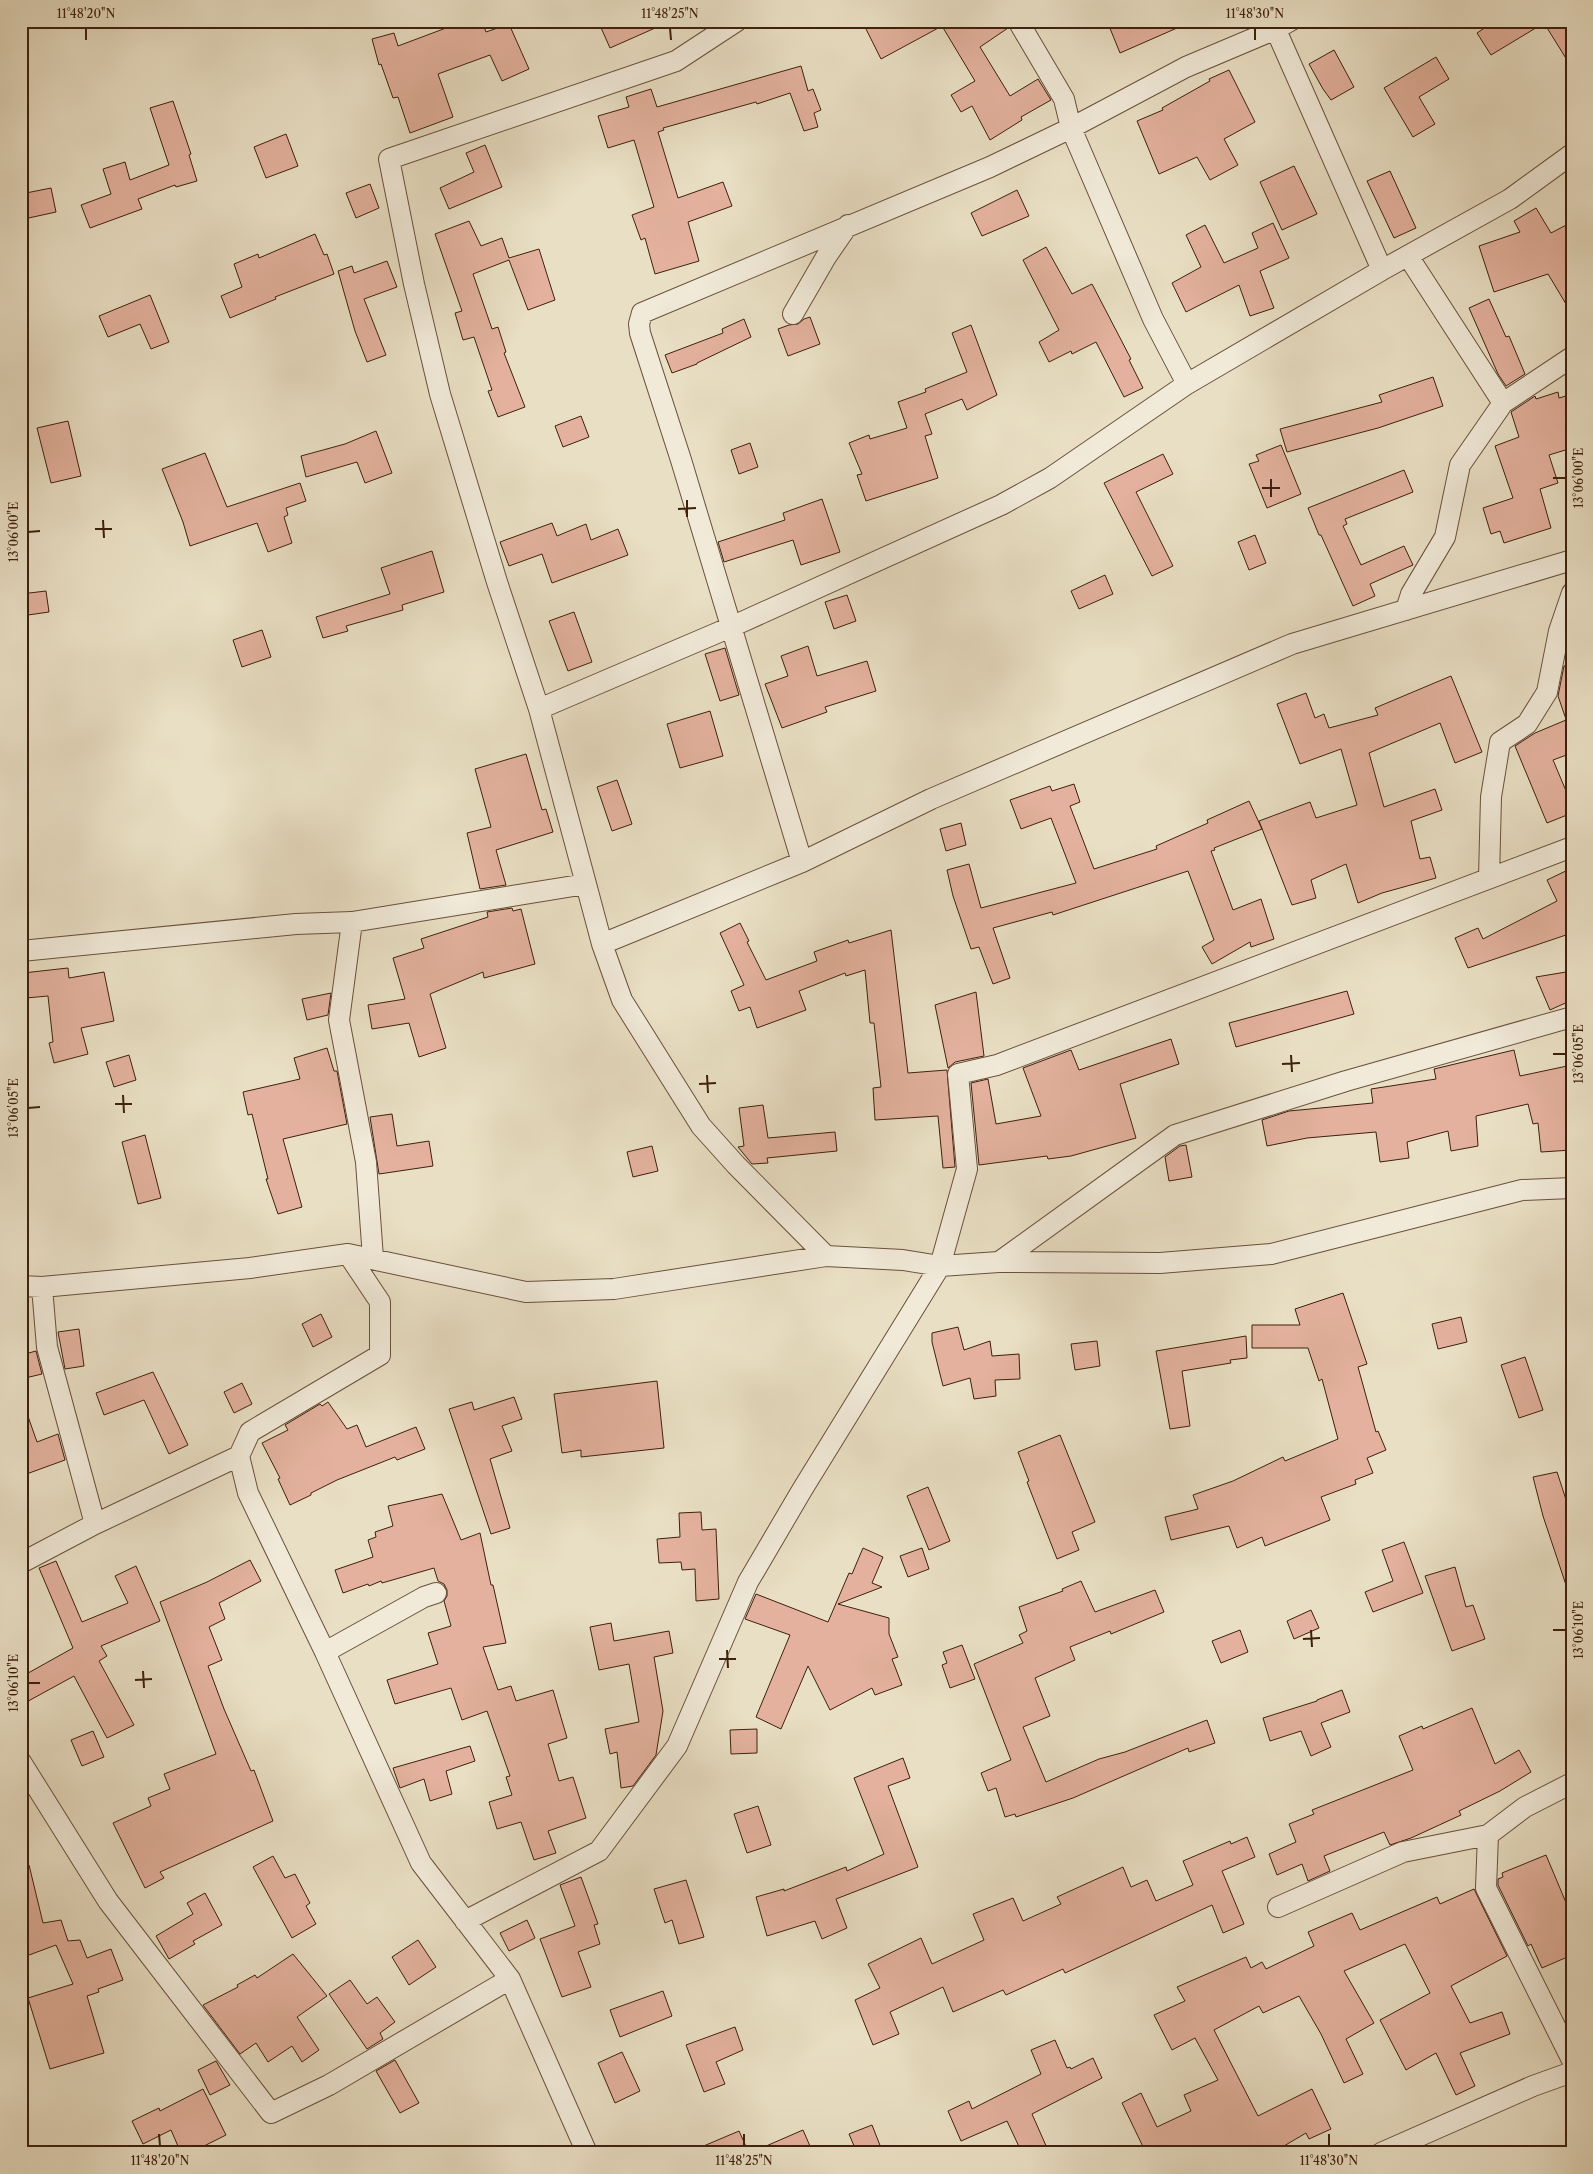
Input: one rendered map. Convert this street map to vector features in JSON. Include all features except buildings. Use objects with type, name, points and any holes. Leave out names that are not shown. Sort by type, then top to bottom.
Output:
[{"type":"street","points":[[737,21],[676,62],[389,159],[414,284],[440,394],[497,582],[539,709],[602,944],[622,1000],[701,1126],[736,1165],[826,1256]]},
{"type":"street","points":[[1018,21],[1064,99],[1071,128],[1153,319],[1187,384]]},
{"type":"street","points":[[802,862],[681,460],[640,333],[639,324],[642,313],[990,167],[1071,128],[1186,67],[1279,24],[1382,270]]},
{"type":"street","points":[[539,709],[731,627],[1001,505],[1050,478],[1187,384],[1382,270],[1510,199],[1572,154]]},
{"type":"street","points":[[793,314],[826,257],[848,225]]},
{"type":"street","points":[[1408,256],[1503,403]]},
{"type":"street","points":[[1406,610],[1412,594],[1445,537],[1460,465],[1503,403],[1572,357]]},
{"type":"street","points":[[602,944],[802,862],[931,799],[1292,644],[1572,560]]},
{"type":"street","points":[[1489,878],[1491,797],[1500,742],[1527,724],[1547,692],[1559,631],[1572,593]]},
{"type":"street","points":[[465,1921],[599,1851],[677,1746],[748,1582],[807,1482],[940,1266],[967,1169],[958,1074],[997,1065],[1572,847]]},
{"type":"street","points":[[21,951],[296,924],[352,922],[586,884]]},
{"type":"street","points":[[352,922],[340,1020],[366,1162],[374,1258]]},
{"type":"street","points":[[999,1262],[1175,1135],[1346,1081],[1572,1016]]},
{"type":"street","points":[[21,1286],[42,1288],[250,1268],[348,1254],[374,1258],[526,1292],[614,1289],[826,1256],[903,1260],[940,1266],[999,1262],[1160,1263],[1271,1254],[1522,1190],[1572,1188]]},
{"type":"street","points":[[348,1254],[380,1302],[380,1355],[250,1432],[239,1456],[248,1493],[325,1652],[421,1863],[510,1979],[587,2153]]},
{"type":"street","points":[[42,1288],[47,1346],[95,1524]]},
{"type":"street","points":[[21,1563],[95,1524],[239,1456]]},
{"type":"street","points":[[325,1652],[424,1597],[436,1593]]},
{"type":"street","points":[[21,1762],[108,1901],[271,2113],[329,2085],[510,1979]]},
{"type":"street","points":[[1278,1907],[1403,1852],[1488,1834],[1524,1807],[1572,1783]]},
{"type":"street","points":[[1488,1834],[1486,1888],[1572,2060]]},
{"type":"street","points":[[1381,2153],[1533,2086],[1572,2072]]}]
